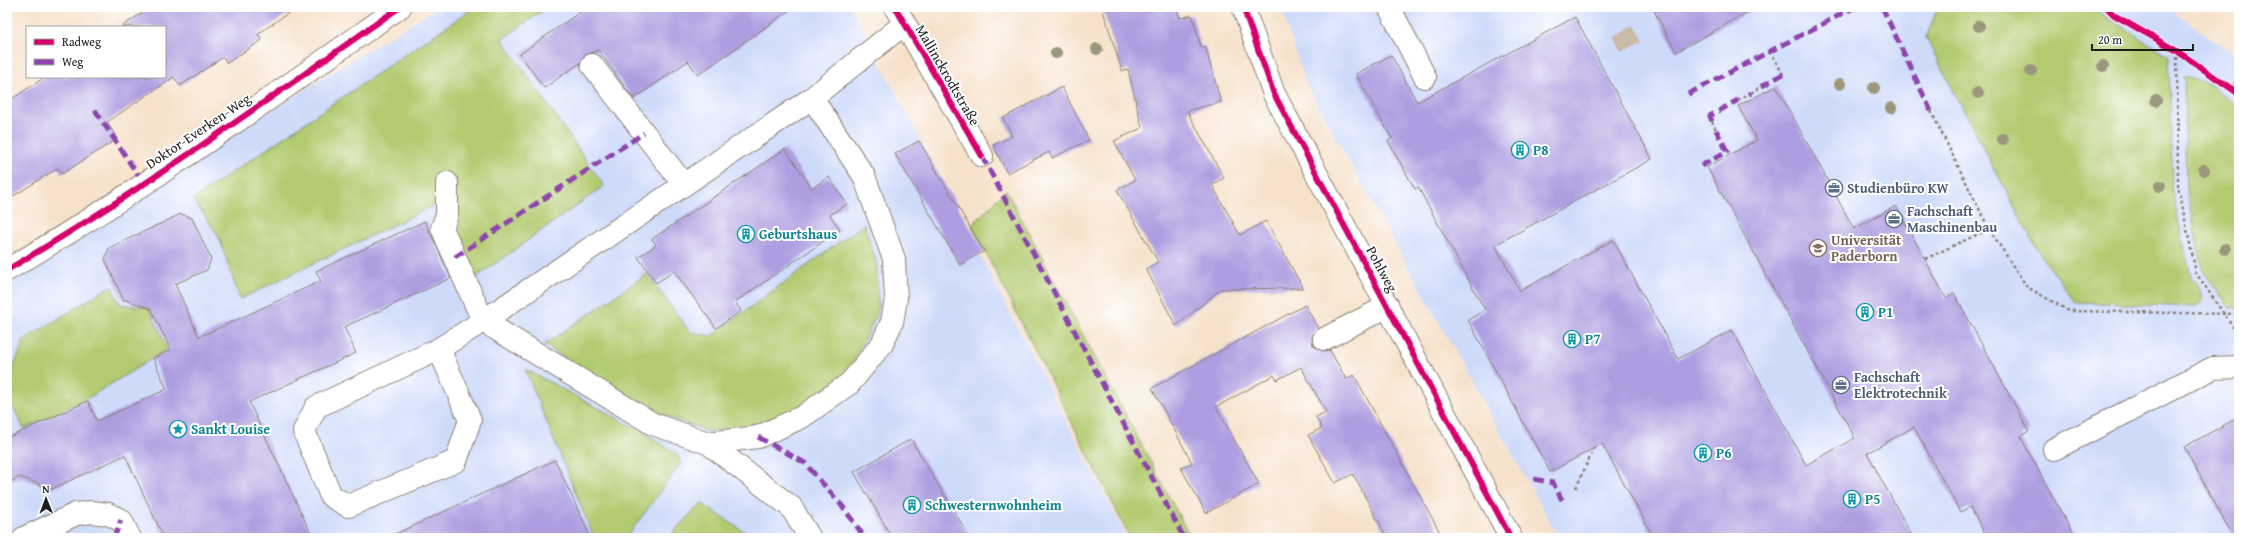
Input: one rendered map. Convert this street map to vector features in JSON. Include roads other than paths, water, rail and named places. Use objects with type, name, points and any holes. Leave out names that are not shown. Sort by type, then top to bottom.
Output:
[{"type":"street","name":"Doktor-Everken-Weg","points":[[7,270],[68,234],[178,161],[400,7]]},
{"type":"street","name":"Pohlweg","points":[[1243,7],[1274,94],[1511,538]]},
{"type":"street","points":[[1389,7],[1425,77]]},
{"type":"street","points":[[439,349],[470,420],[456,461],[348,506],[331,496],[304,431],[316,407],[439,349],[483,321],[812,98],[900,16]]},
{"type":"street","name":"Mallinckrodtstraße","points":[[900,16],[982,156]]},
{"type":"street","points":[[592,65],[684,185]]},
{"type":"street","points":[[708,443],[758,437],[802,417],[850,383],[882,344],[892,322],[896,299],[894,259],[864,176],[812,98]]},
{"type":"street","points":[[447,183],[447,215],[442,228],[483,321],[653,424],[708,443],[791,507],[810,538]]},
{"type":"street","points":[[1324,338],[1388,306]]},
{"type":"street","points":[[2054,449],[2213,368],[2239,367]]},
{"type":"street","points":[[24,538],[76,514],[92,512],[108,514],[121,520],[130,538]]},
{"type":"tunnel","points":[[1622,31],[1630,47]]},
{"type":"place","name":"P8","points":[[1520,150]]},
{"type":"place","name":"Studienbüro KW","points":[[1834,188]]},
{"type":"place","name":"Fachschaft Maschinenbau","points":[[1894,219]]},
{"type":"place","name":"Geburtshaus","points":[[746,234]]},
{"type":"place","name":"Universität Paderborn","points":[[1818,248]]},
{"type":"place","name":"P1","points":[[1865,312]]},
{"type":"place","name":"P7","points":[[1572,339]]},
{"type":"place","name":"Fachschaft Elektrotechnik","points":[[1841,385]]},
{"type":"place","name":"Sankt Louise","points":[[178,429]]},
{"type":"place","name":"P6","points":[[1703,453]]},
{"type":"place","name":"P5","points":[[1852,499]]},
{"type":"place","name":"Schwesternwohnheim","points":[[912,505]]}]
